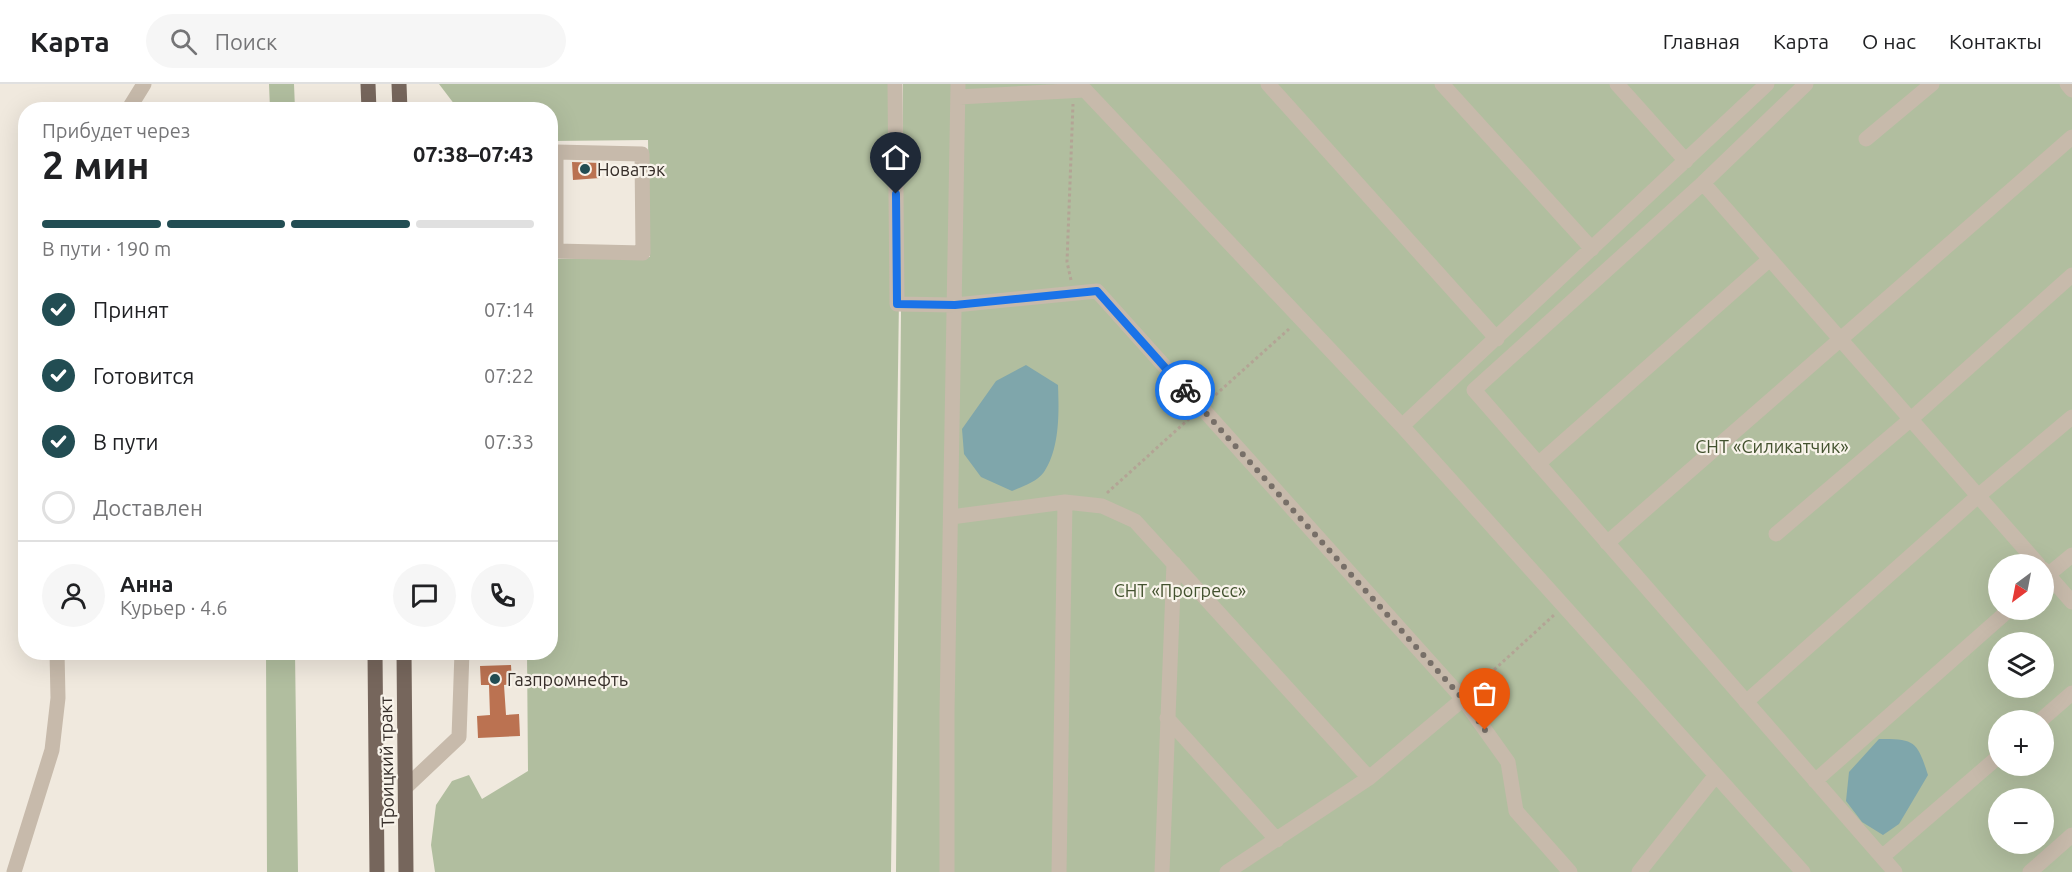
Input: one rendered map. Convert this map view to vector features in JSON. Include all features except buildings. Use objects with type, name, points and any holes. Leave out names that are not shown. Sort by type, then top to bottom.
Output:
[{"type":"main road","points":[[368,84],[369,102]]},
{"type":"main road","points":[[399,84],[400,102]]},
{"type":"main road","name":"Троицкий тракт","points":[[375,660],[377,872]]},
{"type":"main road","name":"Троицкий тракт","points":[[404,660],[406,872]]},
{"type":"lane","points":[[133,102],[144,84]]},
{"type":"lane","points":[[895,84],[897,304],[955,305],[1097,291],[1463,699],[1508,762],[1516,811],[1570,872]]},
{"type":"lane","points":[[1268,84],[1497,339]]},
{"type":"lane","points":[[1442,84],[1592,249]]},
{"type":"lane","points":[[1617,84],[1686,161]]},
{"type":"lane","points":[[1402,426],[1767,84]]},
{"type":"lane","points":[[1806,84],[1703,183],[1474,390],[1895,872]]},
{"type":"lane","points":[[1866,139],[1932,84]]},
{"type":"lane","points":[[2067,84],[2072,90]]},
{"type":"lane","points":[[947,872],[959,91],[1081,88],[1402,426],[1803,872]]},
{"type":"lane","points":[[1607,543],[2072,137]]},
{"type":"lane","points":[[558,152],[642,154],[643,253],[558,251]]},
{"type":"lane","points":[[1703,183],[2028,554]]},
{"type":"lane","points":[[1538,464],[1770,258]]},
{"type":"lane","points":[[1776,534],[1911,419],[2072,275]]},
{"type":"lane","points":[[1746,702],[1978,496],[2072,417]]},
{"type":"lane","points":[[951,516],[1065,502],[1102,506],[1135,521],[1369,778]]},
{"type":"lane","points":[[1059,872],[1065,502]]},
{"type":"lane","points":[[2054,566],[2072,555]]},
{"type":"lane","points":[[1162,872],[1174,563]]},
{"type":"lane","points":[[2054,583],[2072,602]]},
{"type":"lane","points":[[1815,781],[1998,620]]},
{"type":"lane","points":[[14,872],[52,750],[58,699],[57,660]]},
{"type":"lane","points":[[406,787],[459,737],[462,660]]},
{"type":"lane","points":[[2052,710],[2072,693]]},
{"type":"lane","points":[[1227,872],[1369,778],[1463,699]]},
{"type":"lane","points":[[1167,718],[1277,840]]},
{"type":"lane","points":[[1882,857],[1988,766]]},
{"type":"lane","points":[[1639,872],[1716,775]]},
{"type":"lane","points":[[2030,872],[2072,835]]},
{"type":"path","points":[[1074,293],[1067,262],[1081,88]]},
{"type":"path","points":[[1463,699],[1564,606]]},
{"type":"green space","points":[[269,84],[294,84],[295,102],[270,102]]},
{"type":"green space","points":[[439,84],[902,84],[891,872],[435,872],[431,845],[436,805],[452,781],[469,775],[482,799],[528,771],[527,660],[558,660],[558,259],[650,257],[648,140],[558,141],[558,102],[453,102]]},
{"type":"green space","name":"СНТ «Прогресс»","points":[[903,84],[2072,84],[2072,872],[896,872]]},
{"type":"green space","points":[[266,660],[295,660],[298,872],[267,872]]},
{"type":"water","points":[[1026,365],[1058,385],[1056,441],[1044,472],[1034,481],[1012,491],[981,477],[964,454],[962,429],[996,381]]},
{"type":"water","points":[[1879,739],[1907,741],[1913,744],[1921,755],[1928,775],[1899,824],[1883,835],[1862,822],[1846,801],[1849,772]]},
{"type":"way so far","points":[[1185,390],[1463,699],[1485,730]]},
{"type":"place","name":"Новатэк","points":[[585,169]]},
{"type":"place","name":"Газпромнефть","points":[[495,679]]},
{"type":"route","points":[[896,194],[897,304],[955,305],[1097,291],[1185,390]]},
{"type":"park label","name":"СНТ «Силикатчик»","points":[[1772,446]]}]
